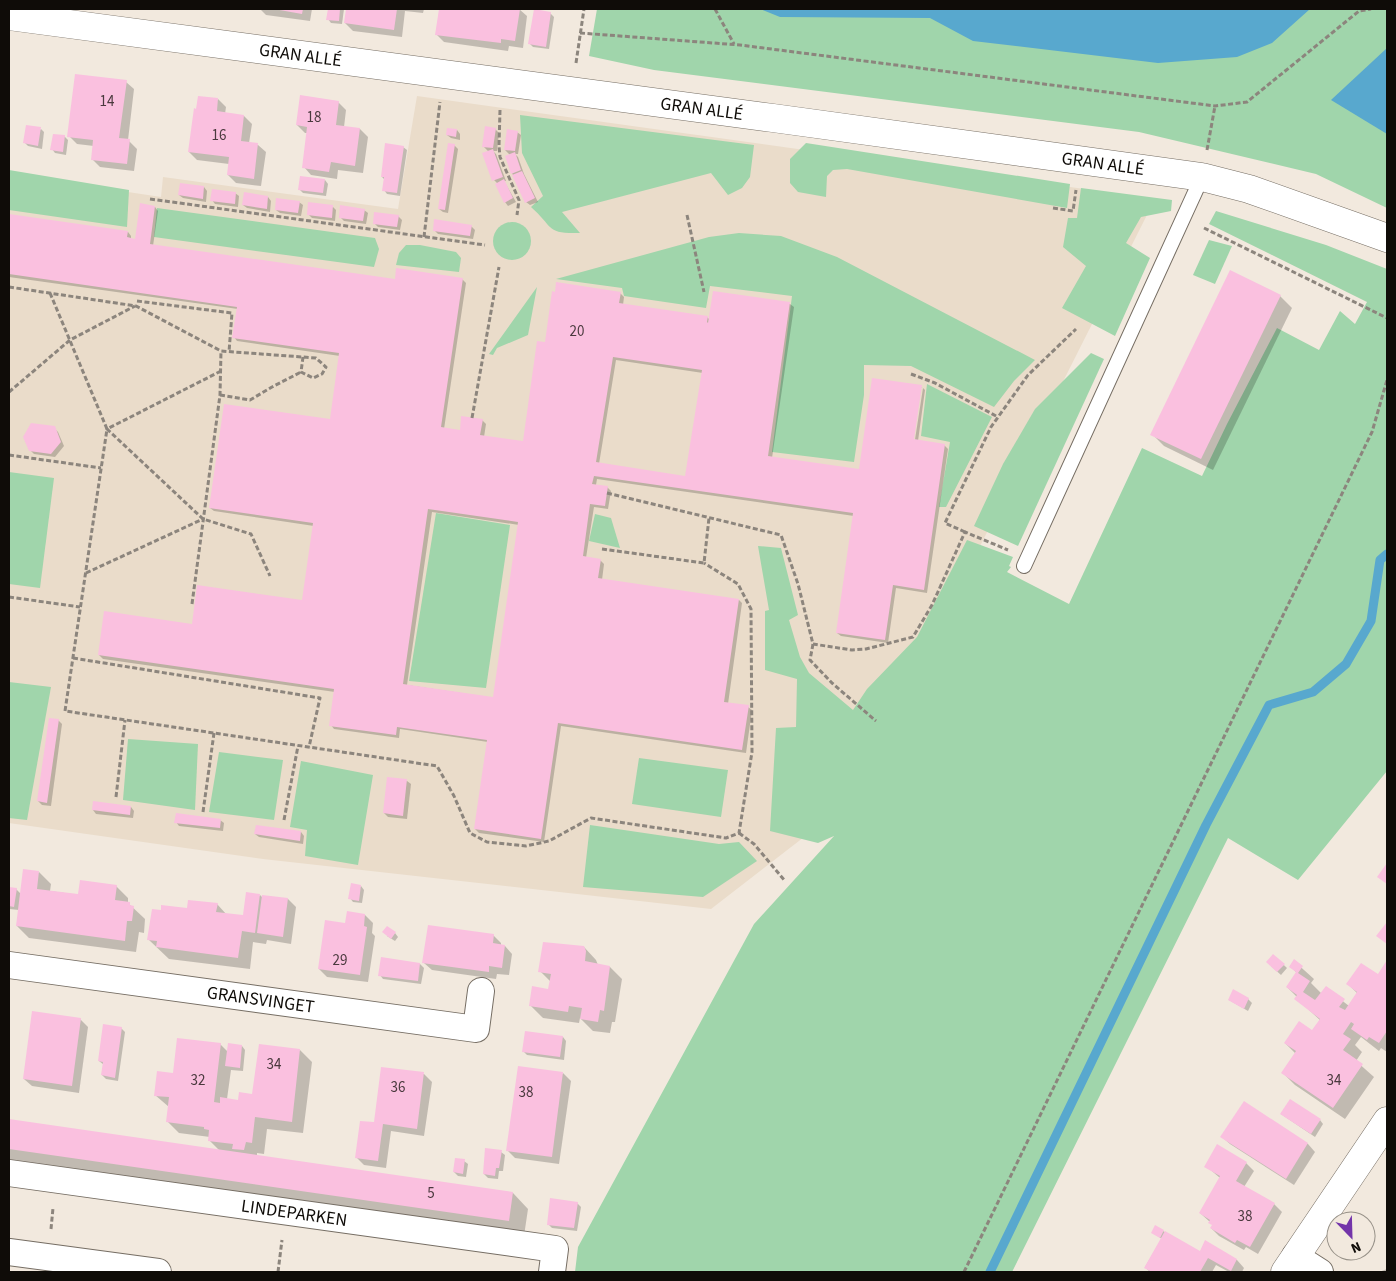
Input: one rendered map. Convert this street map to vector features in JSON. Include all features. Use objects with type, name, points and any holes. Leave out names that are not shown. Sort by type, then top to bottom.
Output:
[{"type":"street","name":"GRAN ALLÉ","points":[[9,16],[1202,177],[1249,188],[1387,238]]},
{"type":"street","name":"GRANSVINGET","points":[[9,965],[476,1029],[481,991]]},
{"type":"street","points":[[1320,1272],[1290,1264],[1387,1121]]},
{"type":"street","name":"LINDEPARKEN","points":[[9,1173],[555,1248],[552,1272]]},
{"type":"street","points":[[9,1252],[158,1272]]},
{"type":"lane","points":[[1025,562],[1202,177]]},
{"type":"path","points":[[572,91],[584,9]]},
{"type":"path","points":[[715,9],[734,44]]},
{"type":"path","points":[[580,33],[734,44],[1215,106],[1247,102],[1359,11],[1371,9]]},
{"type":"path","points":[[424,237],[443,74]]},
{"type":"path","points":[[503,82],[499,146],[503,164],[519,200],[516,215]]},
{"type":"path","points":[[1202,177],[1215,106]]},
{"type":"path","points":[[1054,208],[1073,211],[1077,185]]},
{"type":"path","points":[[150,199],[485,245]]},
{"type":"path","points":[[687,216],[704,292]]},
{"type":"path","points":[[1183,218],[1313,280],[1387,318]]},
{"type":"path","points":[[472,418],[499,267]]},
{"type":"path","points":[[9,287],[136,306],[221,351],[316,358],[326,367],[322,374],[313,378],[301,372]]},
{"type":"path","points":[[50,294],[107,429],[203,519],[251,534],[270,576]]},
{"type":"path","points":[[137,301],[232,312],[230,352]]},
{"type":"path","points":[[9,392],[70,340],[136,306]]},
{"type":"path","points":[[1025,562],[945,523],[991,427],[1028,375],[1076,329]]},
{"type":"path","points":[[192,604],[220,394],[221,351]]},
{"type":"path","points":[[301,372],[303,357]]},
{"type":"path","points":[[107,429],[220,371]]},
{"type":"path","points":[[220,394],[250,400],[301,372]]},
{"type":"path","points":[[911,374],[935,383],[998,417]]},
{"type":"path","points":[[964,1272],[1372,432],[1387,380]]},
{"type":"path","points":[[107,429],[65,711],[437,766],[454,796],[470,833],[487,842],[526,846],[549,841],[591,818],[726,838],[739,833]]},
{"type":"path","points":[[9,455],[101,468]]},
{"type":"path","points":[[607,493],[781,535],[798,584],[813,644],[810,660],[832,683],[876,722]]},
{"type":"path","points":[[704,563],[709,518]]},
{"type":"path","points":[[86,573],[203,519]]},
{"type":"path","points":[[813,644],[852,650],[866,649],[913,637],[932,605],[965,532]]},
{"type":"path","points":[[602,549],[704,563],[738,584],[751,608],[752,752],[739,833]]},
{"type":"path","points":[[9,598],[80,607]]},
{"type":"path","points":[[73,658],[320,698],[309,748]]},
{"type":"path","points":[[116,797],[125,720]]},
{"type":"path","points":[[203,812],[214,733]]},
{"type":"path","points":[[284,820],[298,746]]},
{"type":"path","points":[[739,833],[754,844],[786,881]]},
{"type":"path","points":[[48,1257],[56,1180]]},
{"type":"shaded area","points":[[417,96],[1128,195],[1148,213],[852,800],[711,909],[263,859],[9,823],[9,174],[161,197],[163,177],[398,209]]},
{"type":"green space","points":[[597,9],[1387,9],[1387,208],[1316,174],[1139,132],[654,70],[589,56]]},
{"type":"green space","points":[[520,115],[754,145],[750,177],[742,188],[728,195],[711,173],[562,212],[580,233],[561,232],[551,228],[531,207],[543,196],[522,153]]},
{"type":"green space","points":[[806,143],[1070,184],[1067,208],[847,169],[833,170],[827,176],[826,197],[798,192],[790,183],[790,159]]},
{"type":"green space","points":[[9,170],[129,190],[127,227],[9,210]]},
{"type":"green space","points":[[1081,188],[1172,200],[1171,211],[1141,217],[1126,243],[1150,258],[1115,336],[1062,308],[1086,266],[1063,247],[1068,218],[1077,218]]},
{"type":"green space","points":[[157,208],[375,238],[379,249],[374,267],[154,237]]},
{"type":"green space","points":[[1216,211],[1326,245],[1387,269],[1387,771],[1298,880],[1228,838],[1012,1272],[575,1272],[578,1247],[754,924],[834,836],[818,843],[770,831],[776,728],[796,727],[797,679],[765,670],[765,611],[769,610],[758,546],[781,548],[798,615],[789,620],[800,657],[809,673],[853,710],[867,689],[917,637],[967,540],[1013,557],[1009,566],[1011,567],[1007,572],[1069,604],[1142,448],[1202,476],[1277,328],[1319,350],[1340,311],[1355,324],[1367,302],[1209,224]]},
{"type":"green space","points":[[512,222],[519,223],[525,228],[530,234],[530,248],[525,254],[519,259],[512,260],[505,259],[499,254],[494,248],[493,241],[494,234],[499,228],[505,223]]},
{"type":"green space","points":[[739,233],[781,236],[837,257],[1035,360],[1014,381],[994,407],[911,366],[864,365],[864,395],[854,462],[772,452],[792,296],[710,286],[706,308],[624,296],[622,288],[556,279],[709,237]]},
{"type":"green space","points":[[1209,240],[1232,246],[1215,284],[1193,275]]},
{"type":"green space","points":[[406,245],[420,245],[456,252],[461,258],[459,272],[396,265],[399,253]]},
{"type":"green space","points":[[537,287],[528,335],[497,348],[493,355],[489,354]]},
{"type":"green space","points":[[1091,353],[1104,359],[1018,546],[974,526],[1003,464],[1035,409]]},
{"type":"green space","points":[[927,384],[992,417],[946,507],[939,507],[950,442],[921,436]]},
{"type":"green space","points":[[9,472],[54,478],[40,588],[9,584]]},
{"type":"green space","points":[[436,513],[510,525],[486,688],[409,681]]},
{"type":"green space","points":[[595,514],[611,518],[620,548],[589,541]]},
{"type":"green space","points":[[9,682],[51,687],[27,820],[9,818]]},
{"type":"green space","points":[[128,739],[198,744],[195,810],[123,800]]},
{"type":"green space","points":[[219,752],[283,760],[274,820],[209,812]]},
{"type":"green space","points":[[639,758],[728,770],[721,817],[632,804]]},
{"type":"green space","points":[[301,761],[373,775],[358,865],[305,856],[307,830],[290,827]]},
{"type":"green space","points":[[590,825],[719,844],[739,842],[757,861],[703,897],[583,887]]},
{"type":"water","points":[[760,9],[1310,9],[1272,43],[1237,57],[1158,63],[973,41],[930,18],[780,17]]},
{"type":"water","points":[[1387,48],[1387,134],[1331,100]]},
{"type":"building","points":[[274,9],[303,9],[302,14]]},
{"type":"building","points":[[328,9],[340,9],[339,21],[326,20]]},
{"type":"building","points":[[346,9],[397,9],[394,30],[344,23]]},
{"type":"building","points":[[439,9],[520,9],[515,41],[501,39],[501,43],[435,35]]},
{"type":"building","points":[[534,9],[551,12],[546,47],[528,44]]},
{"type":"building","points":[[75,74],[127,80],[119,138],[130,139],[127,164],[91,160],[93,140],[67,137]]},
{"type":"building","points":[[300,95],[339,101],[336,125],[360,128],[355,166],[331,162],[329,172],[302,168],[307,127],[296,125]]},
{"type":"building","points":[[198,96],[218,98],[217,111],[244,115],[241,141],[258,143],[254,179],[227,175],[229,157],[188,152],[194,108],[196,109]]},
{"type":"building","points":[[26,125],[41,127],[38,146],[23,143]]},
{"type":"building","points":[[485,126],[496,128],[493,148],[482,147]]},
{"type":"building","points":[[447,128],[457,129],[456,137],[446,135]]},
{"type":"building","points":[[507,129],[518,131],[515,151],[504,150]]},
{"type":"building","points":[[53,134],[65,135],[63,152],[50,150]]},
{"type":"building","points":[[385,143],[404,146],[397,193],[382,191],[384,177],[381,177]]},
{"type":"building","points":[[448,143],[455,144],[445,210],[438,209]]},
{"type":"building","points":[[493,149],[503,177],[492,181],[482,153]]},
{"type":"building","points":[[515,152],[521,170],[511,174],[505,156]]},
{"type":"building","points":[[522,171],[535,198],[525,203],[512,175]]},
{"type":"building","points":[[300,176],[325,179],[323,193],[298,190]]},
{"type":"building","points":[[504,179],[513,198],[504,203],[495,184]]},
{"type":"building","points":[[180,183],[204,186],[203,199],[178,195]]},
{"type":"building","points":[[212,189],[236,192],[235,204],[210,201]]},
{"type":"building","points":[[244,192],[268,196],[267,209],[242,205]]},
{"type":"building","points":[[276,198],[300,201],[298,213],[275,210]]},
{"type":"building","points":[[308,202],[333,205],[332,218],[307,215]]},
{"type":"building","points":[[140,203],[155,206],[150,244],[395,279],[396,268],[463,278],[441,427],[460,430],[461,416],[483,419],[480,435],[523,441],[537,341],[545,342],[552,291],[555,292],[556,282],[621,292],[619,303],[708,316],[708,323],[713,291],[790,302],[768,456],[859,469],[872,378],[922,385],[914,439],[945,444],[924,590],[893,585],[885,640],[836,633],[853,513],[594,476],[592,484],[608,486],[605,506],[590,504],[583,556],[601,559],[598,578],[739,599],[724,702],[749,705],[742,750],[558,723],[541,839],[474,829],[487,740],[397,727],[396,735],[329,726],[334,689],[98,655],[104,611],[192,624],[197,585],[302,600],[313,523],[209,508],[224,404],[330,419],[339,353],[232,338],[237,307],[9,274],[9,214],[128,231],[127,237],[135,239]],"holes":[[[613,357],[702,370],[685,476],[596,462]],[[428,509],[518,522],[493,697],[403,684]]]},
{"type":"building","points":[[340,205],[365,209],[363,221],[339,218]]},
{"type":"building","points":[[374,212],[399,215],[397,227],[373,224]]},
{"type":"building","points":[[434,219],[472,225],[470,236],[433,231]]},
{"type":"building","points":[[1230,270],[1281,295],[1201,459],[1150,435]]},
{"type":"building","points":[[31,423],[55,426],[61,442],[51,454],[29,451],[23,437]]},
{"type":"building","points":[[49,718],[59,719],[47,803],[37,801]]},
{"type":"building","points":[[387,777],[407,779],[403,816],[383,813]]},
{"type":"building","points":[[93,801],[131,806],[130,815],[92,810]]},
{"type":"building","points":[[176,813],[221,819],[220,828],[174,823]]},
{"type":"building","points":[[256,825],[301,831],[300,841],[254,834]]},
{"type":"building","points":[[1387,863],[1387,884],[1377,877]]},
{"type":"building","points":[[23,869],[39,871],[37,889],[78,894],[80,880],[117,885],[115,900],[130,902],[130,905],[134,906],[132,921],[127,921],[125,941],[16,926]]},
{"type":"building","points":[[351,883],[361,885],[359,901],[348,899]]},
{"type":"building","points":[[9,887],[17,888],[14,907],[9,906]]},
{"type":"building","points":[[246,892],[260,894],[255,933],[242,931],[238,958],[156,947],[157,941],[147,940],[152,909],[161,910],[161,905],[187,908],[188,900],[218,903],[216,912],[243,915]]},
{"type":"building","points":[[262,895],[288,898],[283,937],[257,933]]},
{"type":"building","points":[[347,911],[365,914],[364,926],[367,927],[360,975],[318,969],[325,920],[345,923]]},
{"type":"building","points":[[1387,922],[1387,944],[1376,936]]},
{"type":"building","points":[[428,925],[494,934],[493,943],[505,945],[502,968],[489,966],[489,972],[422,963]]},
{"type":"building","points":[[387,926],[396,932],[391,939],[382,932]]},
{"type":"building","points":[[543,942],[584,946],[586,951],[585,961],[610,966],[604,1011],[600,1010],[598,1022],[580,1019],[582,1008],[569,1006],[568,1012],[529,1006],[532,986],[548,989],[551,974],[538,972]]},
{"type":"building","points":[[1273,954],[1285,964],[1277,972],[1266,962]]},
{"type":"building","points":[[381,957],[420,963],[418,981],[378,976]]},
{"type":"building","points":[[1294,959],[1303,966],[1298,973],[1310,981],[1303,992],[1315,1000],[1326,986],[1345,999],[1339,1007],[1345,1010],[1357,992],[1346,984],[1361,963],[1378,974],[1387,960],[1387,1031],[1379,1043],[1369,1037],[1367,1040],[1351,1029],[1354,1024],[1351,1022],[1343,1034],[1351,1039],[1343,1050],[1363,1064],[1333,1108],[1281,1073],[1296,1051],[1284,1043],[1299,1021],[1312,1030],[1320,1019],[1294,999],[1297,995],[1286,987],[1296,972],[1289,967]]},
{"type":"building","points":[[1233,989],[1249,998],[1244,1009],[1228,1000]]},
{"type":"building","points":[[32,1011],[81,1018],[72,1086],[23,1079]]},
{"type":"building","points":[[103,1024],[122,1027],[115,1078],[101,1075],[103,1062],[98,1061]]},
{"type":"building","points":[[525,1031],[563,1036],[560,1057],[522,1052]]},
{"type":"building","points":[[177,1038],[221,1043],[214,1102],[220,1103],[220,1097],[238,1100],[239,1092],[252,1094],[259,1044],[300,1049],[292,1122],[255,1117],[252,1143],[246,1142],[244,1150],[232,1149],[233,1144],[208,1141],[209,1130],[204,1129],[204,1127],[166,1122],[169,1097],[154,1096],[157,1071],[173,1073]]},
{"type":"building","points":[[228,1043],[242,1045],[240,1068],[225,1066]]},
{"type":"building","points":[[518,1066],[563,1072],[552,1157],[506,1151]]},
{"type":"building","points":[[381,1067],[424,1072],[417,1129],[383,1124],[378,1161],[355,1158],[360,1121],[374,1122]]},
{"type":"building","points":[[1290,1099],[1321,1119],[1311,1134],[1280,1114]]},
{"type":"building","points":[[1244,1101],[1308,1143],[1286,1179],[1220,1137]]},
{"type":"building","points":[[9,1119],[513,1192],[509,1221],[9,1149]]},
{"type":"building","points":[[1217,1144],[1247,1162],[1236,1181],[1275,1203],[1250,1247],[1237,1240],[1235,1243],[1210,1228],[1212,1225],[1208,1223],[1210,1220],[1199,1213],[1220,1176],[1204,1167]]},
{"type":"building","points":[[485,1148],[502,1150],[499,1168],[496,1168],[495,1176],[483,1174]]},
{"type":"building","points":[[455,1158],[465,1159],[463,1174],[453,1172]]},
{"type":"building","points":[[550,1198],[578,1202],[574,1228],[547,1225]]},
{"type":"building","points":[[1155,1225],[1164,1230],[1160,1238],[1151,1233]]},
{"type":"building","points":[[1165,1231],[1200,1251],[1205,1240],[1237,1259],[1231,1271],[1208,1258],[1200,1272],[1152,1272],[1144,1268]]},
{"type":"waterway","points":[[990,1272],[1206,825],[1269,705],[1313,692],[1346,664],[1371,621],[1380,560],[1387,554]]}]
